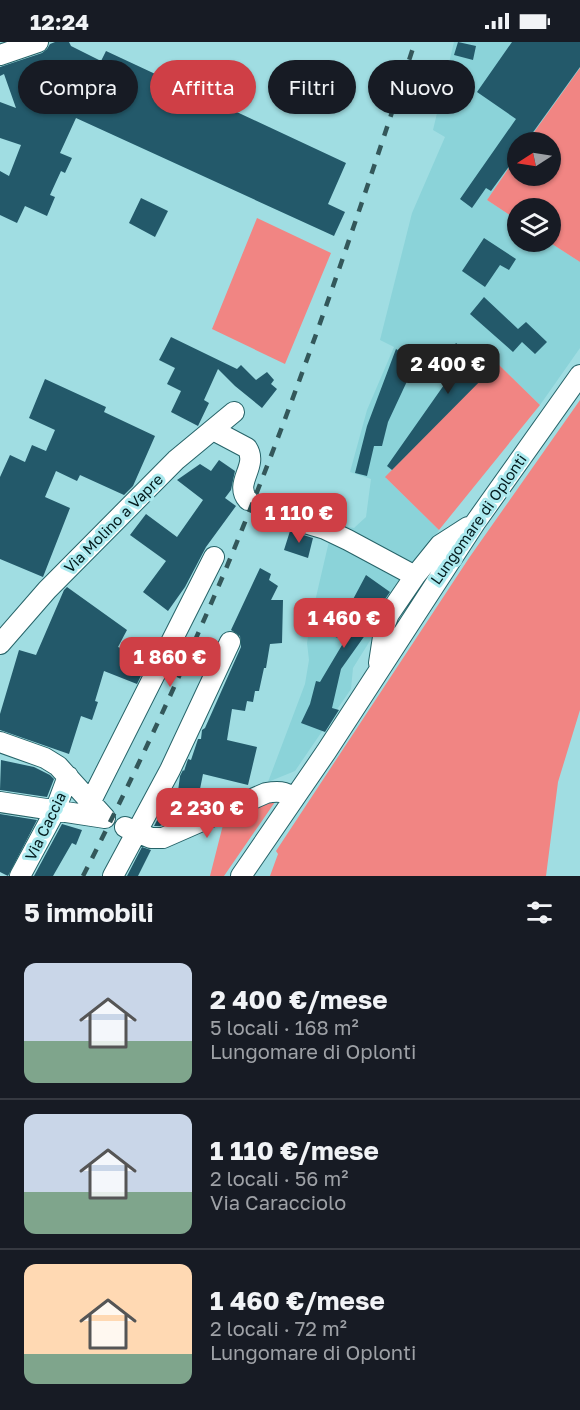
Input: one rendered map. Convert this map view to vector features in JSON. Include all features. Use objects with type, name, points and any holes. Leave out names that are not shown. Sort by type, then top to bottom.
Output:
[{"type":"street","points":[[0,55],[38,42]]},
{"type":"street","name":"Lungomare di Oplonti","points":[[241,876],[475,523],[580,375]]},
{"type":"street","name":"Via Molino a Vapre","points":[[0,644],[47,590],[168,468],[234,412]]},
{"type":"street","points":[[213,430],[247,448],[250,453],[251,462],[242,485],[243,494],[248,500]]},
{"type":"street","points":[[288,518],[340,536],[415,576]]},
{"type":"street","points":[[378,670],[385,624],[389,614],[440,545],[475,523]]},
{"type":"street","points":[[91,801],[214,556]]},
{"type":"street","points":[[113,876],[130,830],[170,770],[230,642]]},
{"type":"street","points":[[0,742],[45,758],[58,766],[105,818],[0,802]]},
{"type":"street","name":"Via Caccia","points":[[20,876],[55,811],[68,776]]},
{"type":"street","points":[[130,830],[152,838],[163,838],[266,793],[278,791],[288,793],[294,798]]},
{"type":"shaded area","points":[[454,42],[580,42],[580,68],[534,132],[507,132],[507,171],[487,200],[507,213],[507,252],[561,252],[561,250],[580,262],[580,348],[540,405],[498,364],[386,478],[439,530],[353,668],[351,689],[295,771],[268,782],[305,684],[309,660],[307,643],[310,623],[333,524],[354,528],[366,517],[371,479],[350,472],[367,410],[394,347],[380,340],[412,213],[445,137],[433,130],[437,114],[475,114],[475,60],[450,60]]},
{"type":"shaded area","points":[[580,68],[580,262],[561,250],[561,198],[507,198],[507,213],[487,200],[507,171],[507,186],[561,186],[561,132],[534,132]]},
{"type":"shaded area","points":[[257,218],[331,253],[285,364],[212,329]]},
{"type":"shaded area","points":[[497,363],[540,405],[439,530],[385,477]]},
{"type":"shaded area","points":[[580,400],[580,710],[558,782],[546,876],[270,876],[278,854],[276,851],[469,558]]},
{"type":"shaded area","points":[[277,799],[224,876],[210,876],[225,817]]},
{"type":"building","points":[[69,42],[71,46],[99,60],[21,60],[42,53],[50,44]]},
{"type":"building","points":[[458,42],[476,46],[473,60],[454,55]]},
{"type":"building","points":[[512,42],[580,42],[580,67],[533,132],[507,132],[507,169],[491,191],[486,188],[472,208],[460,199],[516,119],[477,92]]},
{"type":"building","points":[[106,51],[125,60],[102,60]]},
{"type":"building","points":[[18,61],[18,114],[138,114],[138,66],[150,72],[150,114],[241,114],[346,163],[328,204],[345,212],[334,236],[76,118],[60,153],[72,158],[65,173],[61,171],[50,195],[55,197],[47,216],[25,206],[17,223],[0,215],[0,171],[9,176],[21,145],[0,138],[0,102],[16,108],[4,74],[0,76],[0,67]]},
{"type":"building","points":[[141,198],[168,211],[155,237],[129,223]]},
{"type":"building","points":[[484,238],[516,259],[509,270],[500,265],[485,287],[462,271]]},
{"type":"building","points":[[484,297],[518,329],[526,322],[547,342],[535,354],[522,342],[513,352],[470,314]]},
{"type":"building","points":[[171,337],[237,369],[241,365],[256,380],[267,372],[274,380],[271,384],[277,389],[262,408],[218,369],[204,400],[209,403],[198,426],[171,412],[181,391],[167,384],[175,368],[159,360]]},
{"type":"building","points":[[456,343],[476,359],[482,352],[498,363],[392,470],[387,466],[451,375],[439,366]]},
{"type":"building","points":[[396,349],[416,362],[388,422],[382,446],[374,446],[367,476],[355,473],[367,426]]},
{"type":"building","points":[[45,379],[106,407],[104,412],[155,436],[133,486],[124,495],[80,475],[77,481],[56,471],[45,497],[70,508],[43,577],[0,559],[0,477],[10,455],[25,462],[32,445],[46,451],[55,430],[29,418]]},
{"type":"building","points":[[219,460],[235,471],[231,490],[225,498],[236,506],[206,547],[185,587],[168,611],[143,592],[166,561],[130,535],[146,514],[177,537],[203,500],[177,480],[200,464],[211,471]]},
{"type":"building","points":[[290,531],[313,538],[308,558],[284,550]]},
{"type":"building","points":[[260,568],[271,574],[269,580],[278,586],[271,600],[283,600],[282,643],[270,644],[266,668],[264,668],[259,691],[255,691],[253,702],[247,701],[245,711],[232,709],[227,740],[257,747],[248,785],[203,774],[199,794],[191,793],[197,810],[160,826],[154,826],[171,794],[178,791],[180,776],[188,759],[191,760],[198,739],[201,739],[202,730],[205,728],[241,647],[240,636],[231,630]]},
{"type":"building","points":[[366,575],[390,592],[378,609],[373,624],[341,669],[332,708],[339,710],[325,732],[301,723],[310,704],[316,681],[320,682],[345,640],[323,633],[324,614],[342,620]]},
{"type":"building","points":[[67,587],[127,630],[118,647],[149,659],[137,684],[104,671],[92,720],[81,716],[69,754],[0,730],[0,714],[19,650],[36,655]]},
{"type":"building","points":[[1,760],[34,767],[50,775],[54,779],[47,797],[0,790]]},
{"type":"building","points":[[0,814],[37,820],[8,876],[0,872]]},
{"type":"building","points":[[62,824],[82,830],[76,845],[72,843],[53,876],[34,876]]},
{"type":"building","points":[[142,847],[151,850],[138,876],[127,876]]},
{"type":"tunnel","points":[[248,500],[288,518]]},
{"type":"railway","points":[[83,876],[174,687],[251,506],[325,308],[415,42]]}]
